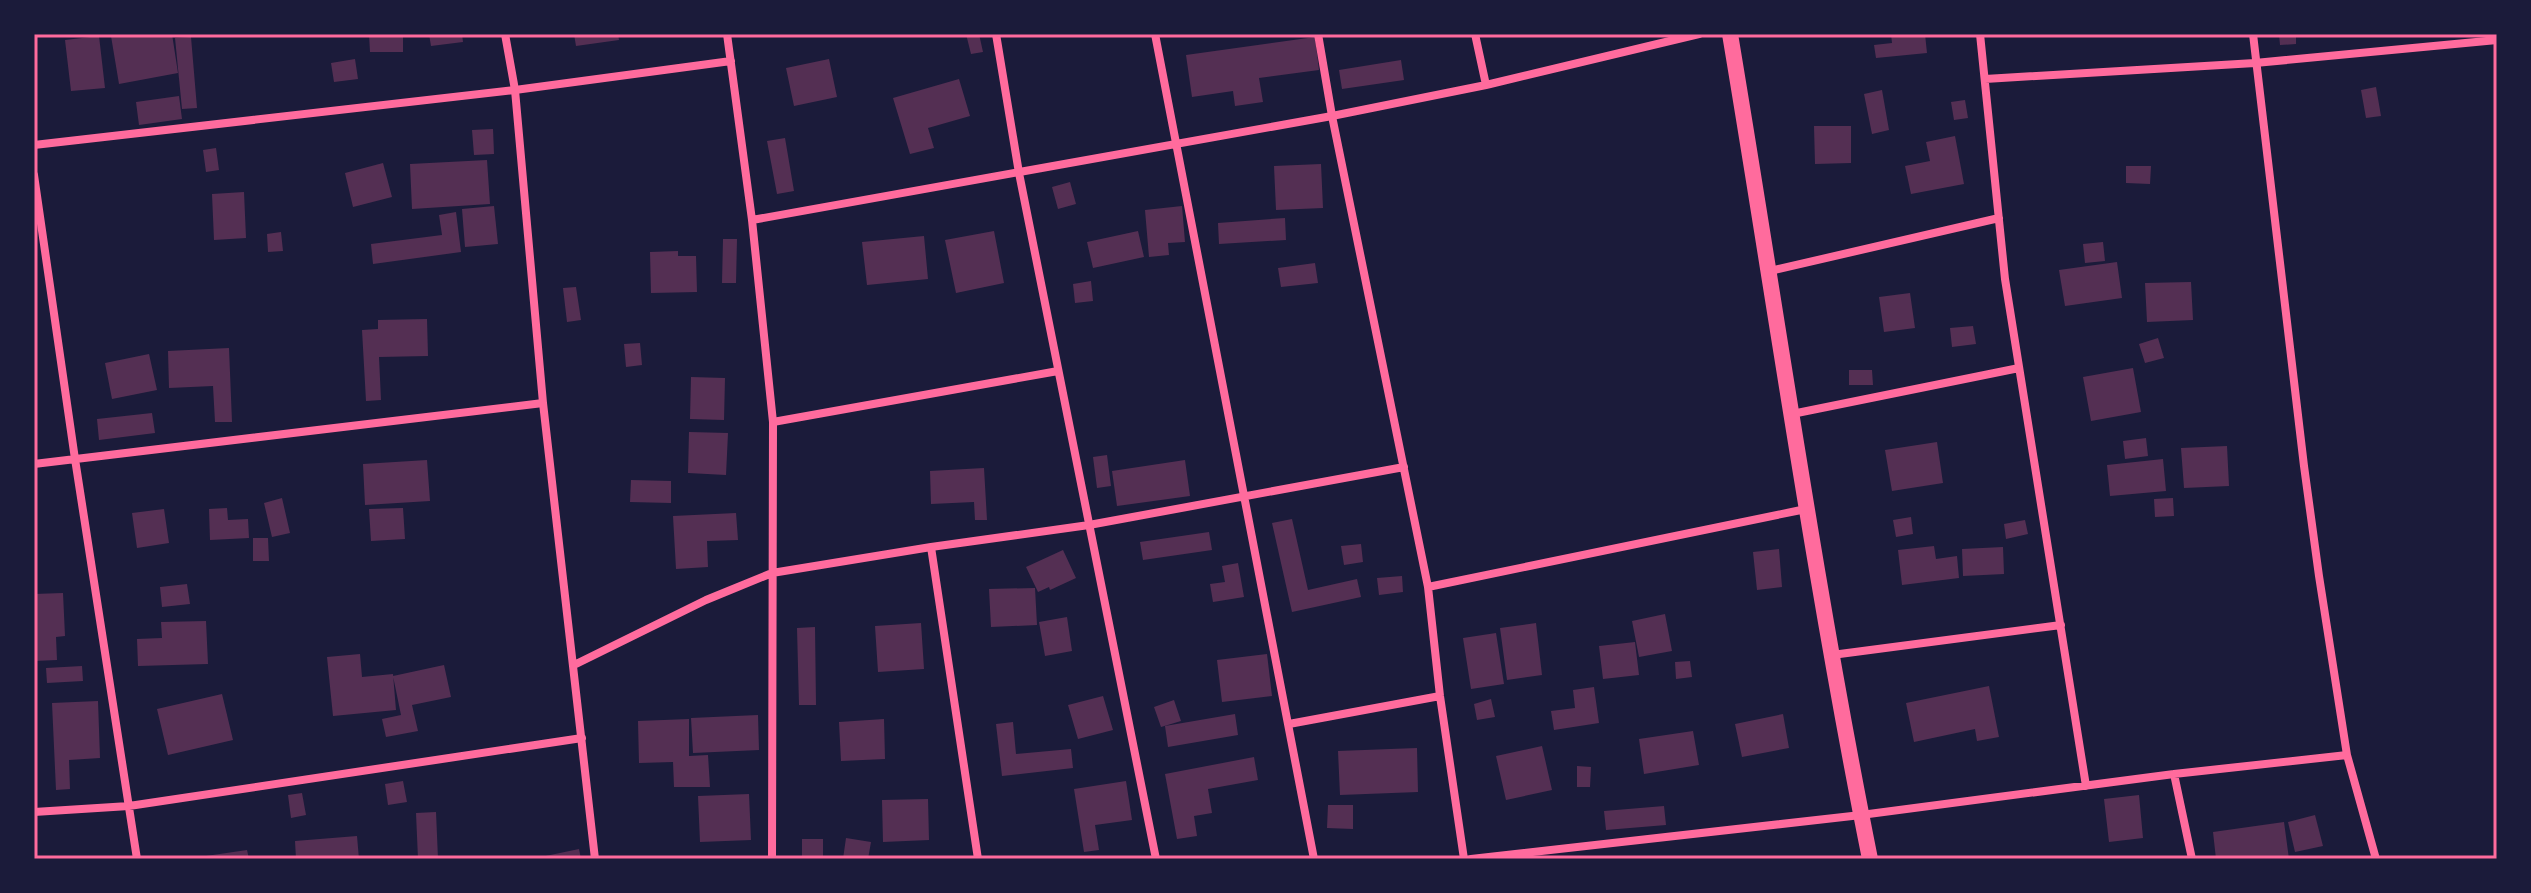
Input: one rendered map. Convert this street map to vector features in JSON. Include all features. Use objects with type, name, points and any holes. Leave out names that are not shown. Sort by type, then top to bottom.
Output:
[{"type":"main road","points":[[1730,34],[1806,509],[1870,859]]},
{"type":"street","points":[[505,34],[515,90],[543,403],[595,859]]},
{"type":"street","points":[[727,34],[752,220],[773,422],[772,859]]},
{"type":"street","points":[[996,34],[1019,173],[1156,859]]},
{"type":"street","points":[[1155,34],[1314,859]]},
{"type":"street","points":[[1318,34],[1428,587],[1440,696],[1464,859]]},
{"type":"street","points":[[1475,34],[1486,85]]},
{"type":"street","points":[[752,220],[1332,116],[1486,85],[1699,34]]},
{"type":"street","points":[[1980,34],[2005,279],[2086,786]]},
{"type":"street","points":[[2253,34],[2304,466],[2347,755],[2376,859]]},
{"type":"street","points":[[2448,34],[2449,46]]},
{"type":"street","points":[[1985,79],[2255,63],[2497,40]]},
{"type":"street","points":[[34,145],[515,90],[731,61]]},
{"type":"street","points":[[34,175],[137,859]]},
{"type":"street","points":[[1770,271],[1999,218]]},
{"type":"street","points":[[1792,414],[2019,368]]},
{"type":"street","points":[[773,422],[1058,371]]},
{"type":"street","points":[[34,464],[543,403]]},
{"type":"street","points":[[574,665],[706,600],[772,573],[1089,525],[1404,467]]},
{"type":"street","points":[[1428,587],[1806,509]]},
{"type":"street","points":[[931,547],[978,859]]},
{"type":"street","points":[[1832,655],[2061,625]]},
{"type":"street","points":[[1289,724],[1440,696]]},
{"type":"street","points":[[34,812],[129,806],[582,738]]},
{"type":"street","points":[[1471,859],[2347,755]]},
{"type":"street","points":[[2174,774],[2192,859]]},
{"type":"building","points":[[172,34],[178,73],[119,84],[111,36]]},
{"type":"building","points":[[369,34],[403,34],[403,52],[370,52]]},
{"type":"building","points":[[429,34],[462,34],[463,42],[431,46]]},
{"type":"building","points":[[574,34],[618,34],[619,40],[576,46]]},
{"type":"building","points":[[966,34],[979,34],[983,52],[971,54]]},
{"type":"building","points":[[1891,34],[1925,34],[1927,53],[1876,58],[1874,45],[1892,43]]},
{"type":"building","points":[[2279,34],[2296,34],[2296,44],[2280,45]]},
{"type":"building","points":[[99,36],[105,88],[71,91],[65,40]]},
{"type":"building","points":[[191,37],[197,108],[182,109],[175,38]]},
{"type":"building","points":[[1315,37],[1319,70],[1259,78],[1263,102],[1235,106],[1233,91],[1192,97],[1186,55]]},
{"type":"building","points":[[355,59],[358,79],[334,82],[331,63]]},
{"type":"building","points":[[829,59],[837,97],[794,106],[786,68]]},
{"type":"building","points":[[1401,60],[1404,80],[1342,89],[1339,70]]},
{"type":"building","points":[[959,79],[970,116],[928,128],[934,148],[910,154],[893,98]]},
{"type":"building","points":[[2376,87],[2381,116],[2366,118],[2361,90]]},
{"type":"building","points":[[1882,90],[1889,130],[1872,134],[1864,94]]},
{"type":"building","points":[[179,96],[182,119],[139,125],[136,102]]},
{"type":"building","points":[[1965,100],[1968,118],[1954,120],[1951,102]]},
{"type":"building","points":[[1814,126],[1851,126],[1851,163],[1815,164]]},
{"type":"building","points":[[493,129],[494,154],[474,155],[472,130]]},
{"type":"building","points":[[1955,136],[1964,184],[1911,194],[1905,166],[1930,161],[1926,142]]},
{"type":"building","points":[[785,138],[794,191],[777,194],[767,141]]},
{"type":"building","points":[[216,148],[219,170],[206,172],[203,150]]},
{"type":"building","points":[[487,160],[490,204],[412,209],[410,164]]},
{"type":"building","points":[[383,163],[392,197],[353,207],[345,173]]},
{"type":"building","points":[[1321,164],[1323,208],[1276,210],[1274,166]]},
{"type":"building","points":[[2126,166],[2151,166],[2150,184],[2126,183]]},
{"type":"building","points":[[1070,182],[1076,204],[1058,209],[1052,187]]},
{"type":"building","points":[[244,192],[246,238],[214,240],[212,194]]},
{"type":"building","points":[[494,206],[498,244],[465,247],[462,209]]},
{"type":"building","points":[[1182,206],[1185,242],[1168,243],[1169,255],[1149,257],[1145,210]]},
{"type":"building","points":[[456,212],[461,252],[373,264],[371,244],[442,235],[439,215]]},
{"type":"building","points":[[1285,218],[1286,240],[1219,244],[1218,223]]},
{"type":"building","points":[[994,231],[1004,283],[956,293],[945,240]]},
{"type":"building","points":[[1138,231],[1144,257],[1093,268],[1087,242]]},
{"type":"building","points":[[281,232],[283,251],[268,252],[267,234]]},
{"type":"building","points":[[924,236],[928,279],[867,285],[862,242]]},
{"type":"building","points":[[723,239],[737,239],[736,283],[722,283]]},
{"type":"building","points":[[2103,242],[2105,261],[2085,263],[2083,244]]},
{"type":"building","points":[[678,251],[678,256],[696,256],[697,292],[651,293],[650,252]]},
{"type":"building","points":[[2117,262],[2122,298],[2065,306],[2059,270]]},
{"type":"building","points":[[1315,263],[1318,283],[1281,287],[1278,268]]},
{"type":"building","points":[[1091,281],[1093,301],[1075,303],[1073,284]]},
{"type":"building","points":[[2191,282],[2193,320],[2147,322],[2145,283]]},
{"type":"building","points":[[576,287],[581,320],[567,322],[563,288]]},
{"type":"building","points":[[1910,293],[1915,328],[1884,332],[1879,297]]},
{"type":"building","points":[[427,319],[428,356],[379,357],[381,400],[366,401],[362,330],[378,329],[378,320]]},
{"type":"building","points":[[1973,326],[1976,344],[1952,347],[1950,328]]},
{"type":"building","points":[[2158,338],[2164,358],[2145,363],[2139,344]]},
{"type":"building","points":[[640,343],[642,365],[626,367],[624,344]]},
{"type":"building","points":[[229,348],[232,422],[215,422],[213,386],[169,388],[168,351]]},
{"type":"building","points":[[149,354],[157,390],[112,399],[105,363]]},
{"type":"building","points":[[2133,368],[2141,412],[2091,421],[2083,377]]},
{"type":"building","points":[[1849,370],[1872,370],[1873,385],[1849,385]]},
{"type":"building","points":[[691,377],[725,378],[724,420],[690,419]]},
{"type":"building","points":[[152,413],[155,433],[99,440],[97,419]]},
{"type":"building","points":[[689,432],[728,433],[726,475],[688,473]]},
{"type":"building","points":[[2146,438],[2148,456],[2125,459],[2123,441]]},
{"type":"building","points":[[1937,442],[1943,483],[1892,491],[1885,450]]},
{"type":"building","points":[[2227,446],[2229,486],[2184,488],[2181,448]]},
{"type":"building","points":[[1107,455],[1111,486],[1097,488],[1093,457]]},
{"type":"building","points":[[2163,459],[2166,491],[2110,496],[2107,465]]},
{"type":"building","points":[[427,460],[430,501],[365,505],[363,464]]},
{"type":"building","points":[[1185,460],[1190,496],[1117,506],[1112,471]]},
{"type":"building","points":[[984,468],[987,520],[975,520],[974,502],[931,504],[930,471]]},
{"type":"building","points":[[631,480],[671,481],[671,503],[630,502]]},
{"type":"building","points":[[282,498],[290,533],[272,537],[264,503]]},
{"type":"building","points":[[2173,498],[2174,516],[2155,517],[2154,499]]},
{"type":"building","points":[[227,508],[228,520],[248,519],[249,538],[210,540],[209,509]]},
{"type":"building","points":[[403,508],[405,539],[371,541],[369,509]]},
{"type":"building","points":[[164,509],[169,543],[137,548],[132,513]]},
{"type":"building","points":[[736,513],[738,540],[707,541],[708,567],[676,569],[673,516]]},
{"type":"building","points":[[1911,517],[1913,534],[1896,537],[1893,520]]},
{"type":"building","points":[[1292,519],[1308,590],[1357,579],[1361,597],[1292,612],[1272,523]]},
{"type":"building","points":[[2025,520],[2028,534],[2006,539],[2004,524]]},
{"type":"building","points":[[1209,532],[1212,550],[1143,560],[1140,542]]},
{"type":"building","points":[[253,538],[268,538],[269,561],[253,561]]},
{"type":"building","points":[[1361,544],[1363,562],[1344,565],[1341,546]]},
{"type":"building","points":[[1934,546],[1936,559],[1957,556],[1959,578],[1902,585],[1898,550]]},
{"type":"building","points":[[2003,547],[2004,574],[1963,576],[1962,549]]},
{"type":"building","points":[[1779,549],[1782,587],[1757,590],[1753,552]]},
{"type":"building","points":[[1063,550],[1076,578],[1038,592],[1026,567]]},
{"type":"building","points":[[1238,563],[1244,597],[1213,602],[1210,584],[1225,582],[1222,566]]},
{"type":"building","points":[[1402,576],[1403,592],[1379,595],[1377,578]]},
{"type":"building","points":[[187,584],[190,604],[162,607],[160,587]]},
{"type":"building","points":[[1035,588],[1037,625],[991,627],[989,589]]},
{"type":"building","points":[[63,593],[65,636],[56,637],[57,660],[34,661],[34,594]]},
{"type":"building","points":[[1665,614],[1672,651],[1639,657],[1632,621]]},
{"type":"building","points":[[1067,617],[1072,651],[1045,656],[1039,622]]},
{"type":"building","points":[[206,621],[208,664],[138,666],[137,639],[162,638],[161,622]]},
{"type":"building","points":[[921,623],[924,669],[878,672],[875,626]]},
{"type":"building","points":[[1536,623],[1542,675],[1507,680],[1500,628]]},
{"type":"building","points":[[815,627],[816,705],[799,705],[797,628]]},
{"type":"building","points":[[1496,633],[1504,684],[1471,689],[1463,638]]},
{"type":"building","points":[[1635,642],[1639,675],[1603,679],[1599,646]]},
{"type":"building","points":[[360,654],[362,677],[393,674],[396,710],[333,716],[327,657]]},
{"type":"building","points":[[1267,654],[1272,696],[1222,702],[1217,660]]},
{"type":"building","points":[[1690,661],[1692,677],[1676,679],[1675,662]]},
{"type":"building","points":[[444,665],[451,697],[412,705],[418,731],[386,737],[382,719],[401,715],[393,676]]},
{"type":"building","points":[[82,666],[83,681],[47,683],[46,668]]},
{"type":"building","points":[[1989,686],[1999,737],[1977,741],[1975,729],[1914,742],[1906,703]]},
{"type":"building","points":[[1594,687],[1599,723],[1554,730],[1551,711],[1575,708],[1573,690]]},
{"type":"building","points":[[222,694],[233,740],[168,755],[157,709]]},
{"type":"building","points":[[1103,696],[1113,730],[1078,739],[1068,705]]},
{"type":"building","points":[[1491,699],[1495,717],[1477,720],[1474,704]]},
{"type":"building","points":[[1174,700],[1181,721],[1161,727],[1154,707]]},
{"type":"building","points":[[98,701],[100,758],[69,760],[70,789],[56,790],[52,703]]},
{"type":"building","points":[[1235,714],[1238,735],[1168,747],[1165,726]]},
{"type":"building","points":[[1783,714],[1789,748],[1742,757],[1735,724]]},
{"type":"building","points":[[758,715],[759,750],[693,753],[691,718]]},
{"type":"building","points":[[689,719],[689,756],[708,755],[710,787],[674,787],[673,762],[639,763],[638,721]]},
{"type":"building","points":[[884,719],[885,759],[841,761],[839,722]]},
{"type":"building","points":[[1013,722],[1016,754],[1071,749],[1073,768],[1002,776],[996,724]]},
{"type":"building","points":[[1693,731],[1699,765],[1644,774],[1639,739]]},
{"type":"building","points":[[1542,746],[1552,790],[1506,800],[1496,756]]},
{"type":"building","points":[[1417,748],[1418,792],[1340,795],[1338,751]]},
{"type":"building","points":[[1254,757],[1258,780],[1208,789],[1212,813],[1194,816],[1197,836],[1177,839],[1165,774]]},
{"type":"building","points":[[1577,766],[1591,767],[1590,787],[1577,787]]},
{"type":"building","points":[[403,781],[407,802],[388,805],[385,784]]},
{"type":"building","points":[[1126,781],[1132,820],[1095,825],[1099,850],[1084,852],[1074,789]]},
{"type":"building","points":[[302,793],[306,815],[291,818],[288,795]]},
{"type":"building","points":[[749,794],[751,840],[700,842],[698,796]]},
{"type":"building","points":[[2139,795],[2143,838],[2109,842],[2104,799]]},
{"type":"building","points":[[928,799],[929,840],[883,842],[882,800]]},
{"type":"building","points":[[1328,805],[1353,805],[1353,829],[1327,828]]},
{"type":"building","points":[[1664,806],[1666,825],[1606,830],[1604,811]]},
{"type":"building","points":[[436,812],[438,859],[418,859],[416,813]]},
{"type":"building","points":[[2315,815],[2323,846],[2295,852],[2288,822]]},
{"type":"building","points":[[2284,822],[2289,859],[2216,859],[2213,832]]},
{"type":"building","points":[[357,836],[359,859],[296,859],[295,841]]},
{"type":"building","points":[[846,838],[871,842],[868,859],[843,859]]},
{"type":"building","points":[[802,839],[823,839],[823,859],[802,859]]},
{"type":"building","points":[[579,849],[581,859],[536,858]]},
{"type":"building","points":[[247,850],[249,859],[199,857]]}]
